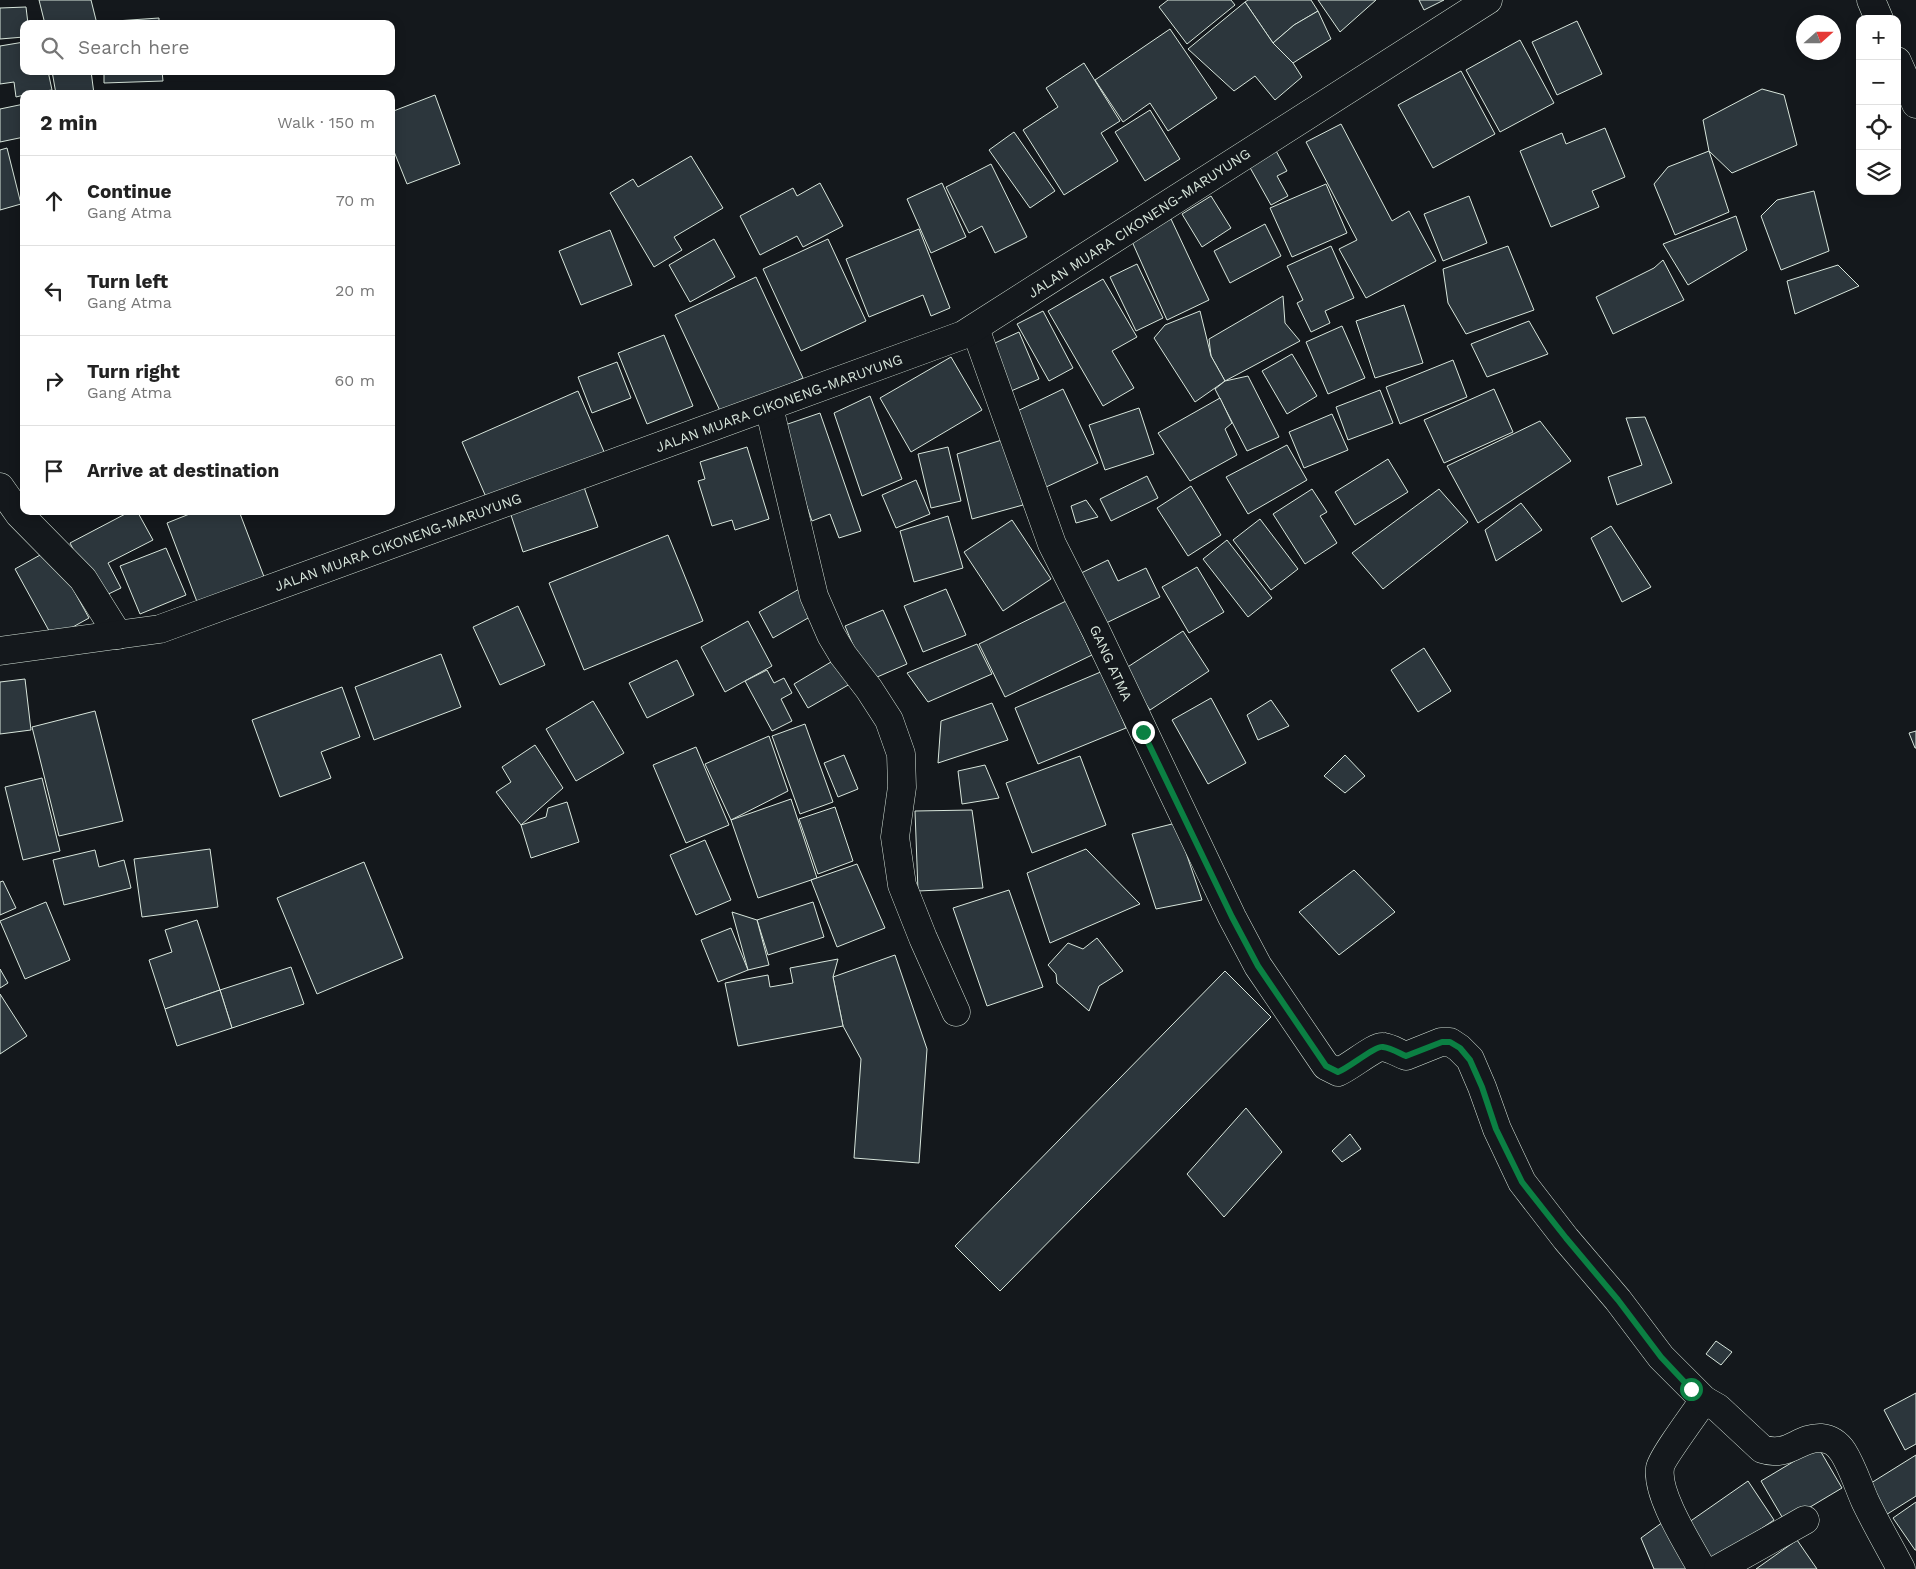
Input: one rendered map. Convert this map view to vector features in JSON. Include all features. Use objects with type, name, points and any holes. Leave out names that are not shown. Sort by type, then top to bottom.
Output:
[{"type":"street","name":"JALAN MUARA CIKONENG-MARUYUNG","points":[[0,651],[160,629],[963,335],[1488,0]]},
{"type":"street","points":[[1871,0],[1877,15]]},
{"type":"street","points":[[1901,70],[1916,104]]},
{"type":"street","name":"GANG ATMA","points":[[975,328],[1052,544],[1096,631],[1232,917],[1258,966],[1326,1066],[1338,1072],[1348,1069],[1376,1048],[1382,1046],[1406,1056],[1442,1042],[1450,1042],[1460,1048],[1470,1060],[1482,1087],[1496,1129],[1522,1182],[1618,1300],[1661,1357],[1704,1400]]},
{"type":"street","points":[[769,407],[814,596],[831,635],[870,689],[889,720],[901,754],[902,786],[895,837],[902,885],[956,1012]]},
{"type":"street","points":[[0,488],[19,514],[83,579],[118,635]]},
{"type":"street","points":[[1702,1569],[1672,1514],[1661,1485],[1660,1466],[1704,1400],[1718,1408],[1762,1449],[1771,1452],[1784,1451],[1808,1440],[1820,1438],[1833,1441],[1843,1452],[1876,1523],[1901,1569]]},
{"type":"street","points":[[1718,1569],[1805,1520]]},
{"type":"building","points":[[39,0],[91,0],[96,20],[44,20]]},
{"type":"building","points":[[1168,0],[1231,0],[1235,5],[1187,44],[1159,7]]},
{"type":"building","points":[[1248,0],[1311,0],[1318,11],[1294,25],[1273,43],[1245,2]]},
{"type":"building","points":[[1318,0],[1376,0],[1340,32]]},
{"type":"building","points":[[1419,0],[1444,0],[1424,10]]},
{"type":"building","points":[[1245,2],[1273,43],[1293,63],[1302,77],[1275,100],[1255,76],[1234,91],[1188,49]]},
{"type":"building","points":[[26,7],[28,20],[20,20],[20,37],[0,39],[0,8]]},
{"type":"building","points":[[1318,11],[1331,39],[1293,63],[1273,43],[1294,25]]},
{"type":"building","points":[[159,18],[159,20],[130,20]]},
{"type":"building","points":[[1577,21],[1602,74],[1557,95],[1532,42]]},
{"type":"building","points":[[1170,29],[1217,98],[1168,131],[1150,103],[1123,122],[1095,80]]},
{"type":"building","points":[[1520,40],[1554,103],[1500,132],[1466,70]]},
{"type":"building","points":[[20,43],[20,75],[49,75],[52,90],[20,90],[20,96],[16,97],[14,82],[0,84],[0,46]]},
{"type":"building","points":[[1084,63],[1120,121],[1101,133],[1118,161],[1064,195],[1023,130],[1058,107],[1046,88]]},
{"type":"building","points":[[1461,71],[1495,134],[1433,168],[1398,105]]},
{"type":"building","points":[[53,75],[92,75],[93,90],[55,90]]},
{"type":"building","points":[[104,75],[162,75],[163,81],[104,83]]},
{"type":"building","points":[[1762,89],[1784,95],[1797,145],[1732,173],[1709,151],[1703,120]]},
{"type":"building","points":[[435,95],[460,164],[407,184],[395,154],[395,110]]},
{"type":"building","points":[[20,105],[20,138],[0,142],[0,109]]},
{"type":"building","points":[[1150,110],[1180,159],[1145,181],[1115,132]]},
{"type":"building","points":[[1341,124],[1392,221],[1409,211],[1436,261],[1366,298],[1339,249],[1357,240],[1306,142]]},
{"type":"building","points":[[1605,128],[1625,177],[1592,191],[1599,207],[1551,227],[1520,151],[1562,133],[1566,144]]},
{"type":"building","points":[[1014,132],[1055,191],[1030,208],[989,150]]},
{"type":"building","points":[[7,148],[20,204],[0,210],[0,150]]},
{"type":"building","points":[[1275,149],[1287,171],[1277,176],[1288,196],[1271,205],[1248,164]]},
{"type":"building","points":[[1709,151],[1729,212],[1675,235],[1654,184],[1668,167]]},
{"type":"building","points":[[691,156],[723,208],[674,237],[682,250],[654,267],[610,193],[633,179],[638,187]]},
{"type":"building","points":[[991,164],[1027,237],[995,253],[982,226],[969,233],[946,187]]},
{"type":"building","points":[[820,183],[843,226],[803,247],[797,236],[760,255],[740,216],[793,188],[797,196]]},
{"type":"building","points":[[942,183],[966,237],[931,253],[907,199]]},
{"type":"building","points":[[1326,184],[1347,233],[1292,257],[1270,208]]},
{"type":"building","points":[[1814,191],[1829,251],[1781,270],[1761,216],[1777,200]]},
{"type":"building","points":[[1211,196],[1231,228],[1202,247],[1182,214]]},
{"type":"building","points":[[1469,196],[1487,243],[1443,261],[1424,214]]},
{"type":"building","points":[[1736,216],[1747,250],[1688,285],[1663,244]]},
{"type":"building","points":[[1171,219],[1209,300],[1167,320],[1130,237]]},
{"type":"building","points":[[1265,224],[1281,256],[1230,283],[1214,251]]},
{"type":"building","points":[[919,229],[950,308],[931,316],[923,295],[869,317],[846,259]]},
{"type":"building","points":[[610,230],[632,285],[581,305],[559,251]]},
{"type":"building","points":[[714,239],[735,277],[690,302],[669,265]]},
{"type":"building","points":[[828,239],[866,321],[801,351],[763,269]]},
{"type":"building","points":[[1331,246],[1354,298],[1325,311],[1330,323],[1311,332],[1297,303],[1303,300],[1287,266]]},
{"type":"building","points":[[1508,246],[1534,310],[1466,334],[1448,303],[1443,269]]},
{"type":"building","points":[[1663,260],[1684,300],[1613,334],[1596,297],[1654,268]]},
{"type":"building","points":[[1137,264],[1163,318],[1136,331],[1110,277]]},
{"type":"building","points":[[1838,265],[1859,286],[1795,314],[1787,281]]},
{"type":"building","points":[[756,277],[803,378],[722,415],[675,315]]},
{"type":"building","points":[[1103,279],[1137,337],[1112,351],[1134,388],[1103,406],[1048,311]]},
{"type":"building","points":[[1283,296],[1285,323],[1300,341],[1225,381],[1211,356],[1209,339]]},
{"type":"building","points":[[1404,305],[1423,363],[1375,378],[1356,321]]},
{"type":"building","points":[[1043,311],[1073,368],[1049,381],[1017,324]]},
{"type":"building","points":[[1200,311],[1211,356],[1225,381],[1195,402],[1154,338],[1165,325]]},
{"type":"building","points":[[1529,321],[1548,354],[1487,377],[1471,344]]},
{"type":"building","points":[[1342,326],[1365,378],[1328,394],[1306,342]]},
{"type":"building","points":[[1019,332],[1039,379],[1004,394],[984,348]]},
{"type":"building","points":[[664,335],[693,406],[647,424],[618,353]]},
{"type":"building","points":[[1292,354],[1317,396],[1287,414],[1262,371]]},
{"type":"building","points":[[951,357],[982,410],[911,452],[880,398]]},
{"type":"building","points":[[1453,360],[1467,397],[1400,424],[1386,387]]},
{"type":"building","points":[[617,362],[631,398],[592,413],[578,377]]},
{"type":"building","points":[[1248,376],[1279,437],[1247,451],[1215,389],[1225,381]]},
{"type":"building","points":[[1063,389],[1098,463],[1044,488],[1009,415]]},
{"type":"building","points":[[1494,389],[1513,432],[1444,463],[1424,420]]},
{"type":"building","points":[[1380,390],[1393,423],[1348,440],[1336,407]]},
{"type":"building","points":[[578,391],[605,454],[489,504],[462,442]]},
{"type":"building","points":[[870,396],[902,479],[862,496],[834,413]]},
{"type":"building","points":[[1220,398],[1232,423],[1225,429],[1237,455],[1190,481],[1158,433]]},
{"type":"building","points":[[1139,408],[1154,454],[1105,470],[1089,425]]},
{"type":"building","points":[[820,413],[861,531],[839,538],[830,514],[812,521],[779,427]]},
{"type":"building","points":[[1332,414],[1348,450],[1304,468],[1289,432]]},
{"type":"building","points":[[1645,417],[1672,483],[1617,505],[1608,477],[1642,465],[1626,418]]},
{"type":"building","points":[[1540,421],[1571,461],[1478,523],[1447,466]]},
{"type":"building","points":[[1005,439],[1023,505],[972,519],[957,454]]},
{"type":"building","points":[[1287,445],[1307,480],[1248,514],[1226,477]]},
{"type":"building","points":[[747,447],[769,519],[735,530],[732,520],[712,526],[698,481],[705,479],[700,462]]},
{"type":"building","points":[[948,447],[961,501],[931,508],[918,454]]},
{"type":"building","points":[[1388,459],[1408,492],[1355,525],[1335,492]]},
{"type":"building","points":[[1147,476],[1158,498],[1111,521],[1100,499]]},
{"type":"building","points":[[916,480],[930,514],[896,528],[882,495]]},
{"type":"building","points":[[1191,486],[1221,535],[1188,556],[1157,508]]},
{"type":"building","points":[[584,487],[598,527],[523,552],[510,512]]},
{"type":"building","points":[[1312,489],[1327,512],[1320,516],[1337,543],[1305,564],[1273,514]]},
{"type":"building","points":[[1439,489],[1468,522],[1383,589],[1352,553]]},
{"type":"building","points":[[1086,500],[1098,517],[1076,523],[1071,506]]},
{"type":"building","points":[[1521,503],[1542,530],[1496,561],[1485,530]]},
{"type":"building","points":[[123,515],[139,515],[153,540],[108,563],[121,588],[98,599],[70,543]]},
{"type":"building","points":[[187,515],[241,515],[266,582],[199,607],[167,523]]},
{"type":"building","points":[[948,516],[963,568],[914,582],[900,531]]},
{"type":"building","points":[[1260,519],[1298,569],[1271,590],[1233,540]]},
{"type":"building","points":[[1012,520],[1051,579],[1003,611],[964,552]]},
{"type":"building","points":[[1611,526],[1651,587],[1622,602],[1591,538]]},
{"type":"building","points":[[668,535],[703,621],[584,670],[549,583]]},
{"type":"building","points":[[1227,540],[1272,598],[1248,617],[1203,559]]},
{"type":"building","points":[[166,548],[186,595],[140,614],[120,566]]},
{"type":"building","points":[[51,549],[89,618],[53,638],[15,569]]},
{"type":"building","points":[[1108,560],[1118,581],[1146,568],[1160,597],[1102,625],[1077,575]]},
{"type":"building","points":[[1197,567],[1224,612],[1189,633],[1162,587]]},
{"type":"building","points":[[801,588],[815,614],[773,638],[759,612]]},
{"type":"building","points":[[946,589],[966,635],[923,652],[904,606]]},
{"type":"building","points":[[1066,601],[1092,655],[1005,697],[979,644]]},
{"type":"building","points":[[518,606],[545,665],[500,685],[473,627]]},
{"type":"building","points":[[883,610],[907,664],[868,681],[845,626]]},
{"type":"building","points":[[748,621],[772,666],[725,692],[701,647]]},
{"type":"building","points":[[1183,631],[1209,671],[1150,710],[1123,670]]},
{"type":"building","points":[[977,644],[992,674],[928,702],[907,673]]},
{"type":"building","points":[[1424,648],[1451,691],[1418,712],[1391,670]]},
{"type":"building","points":[[441,654],[461,707],[374,740],[355,687]]},
{"type":"building","points":[[836,659],[850,684],[808,708],[794,684]]},
{"type":"building","points":[[677,660],[694,695],[647,718],[629,683]]},
{"type":"building","points":[[767,670],[774,683],[784,678],[792,693],[781,699],[792,721],[772,731],[745,681]]},
{"type":"building","points":[[1103,671],[1126,728],[1038,764],[1015,708]]},
{"type":"building","points":[[25,679],[31,730],[0,734],[0,682]]},
{"type":"building","points":[[342,687],[360,737],[321,752],[331,778],[280,797],[252,720]]},
{"type":"building","points":[[1211,698],[1246,763],[1208,784],[1172,720]]},
{"type":"building","points":[[1271,700],[1289,726],[1258,740],[1247,715]]},
{"type":"building","points":[[593,701],[624,753],[576,781],[546,729]]},
{"type":"building","points":[[992,703],[1008,740],[938,763],[941,721]]},
{"type":"building","points":[[95,711],[123,821],[59,836],[32,727]]},
{"type":"building","points":[[805,724],[833,802],[800,814],[772,736]]},
{"type":"building","points":[[1916,731],[1916,748],[1915,748],[1909,733]]},
{"type":"building","points":[[769,736],[788,791],[731,820],[705,764]]},
{"type":"building","points":[[535,745],[563,788],[521,825],[496,792],[511,782],[502,767]]},
{"type":"building","points":[[696,747],[729,825],[686,843],[653,765]]},
{"type":"building","points":[[844,755],[858,789],[838,797],[824,763]]},
{"type":"building","points":[[1345,755],[1365,776],[1345,793],[1324,776]]},
{"type":"building","points":[[1080,756],[1106,825],[1032,853],[1006,783]]},
{"type":"building","points":[[985,765],[999,798],[962,804],[958,771]]},
{"type":"building","points":[[42,778],[60,851],[23,860],[5,787]]},
{"type":"building","points":[[791,799],[817,878],[758,898],[731,820]]},
{"type":"building","points":[[567,802],[579,842],[531,858],[521,825],[546,817],[548,808]]},
{"type":"building","points":[[835,807],[853,861],[818,874],[799,819]]},
{"type":"building","points":[[972,810],[983,888],[918,891],[915,811]]},
{"type":"building","points":[[1176,823],[1202,900],[1156,909],[1132,834]]},
{"type":"building","points":[[705,840],[731,900],[696,915],[670,855]]},
{"type":"building","points":[[210,849],[218,907],[142,917],[134,859]]},
{"type":"building","points":[[1086,849],[1140,904],[1050,943],[1027,873]]},
{"type":"building","points":[[95,850],[99,867],[124,860],[131,888],[64,905],[53,860]]},
{"type":"building","points":[[364,862],[403,958],[317,994],[277,898]]},
{"type":"building","points":[[857,864],[885,928],[837,947],[811,880]]},
{"type":"building","points":[[1354,870],[1395,912],[1339,955],[1299,912]]},
{"type":"building","points":[[3,881],[16,908],[0,915],[0,882]]},
{"type":"building","points":[[1009,890],[1043,987],[987,1006],[953,908]]},
{"type":"building","points":[[46,902],[70,960],[25,979],[0,921]]},
{"type":"building","points":[[813,902],[824,937],[768,955],[757,920]]},
{"type":"building","points":[[732,912],[757,920],[769,965],[748,970]]},
{"type":"building","points":[[197,920],[220,990],[165,1009],[149,960],[172,952],[165,930]]},
{"type":"building","points":[[731,928],[748,970],[718,982],[701,940]]},
{"type":"building","points":[[1097,938],[1123,971],[1099,986],[1089,1011],[1057,983],[1056,974],[1048,965],[1068,943],[1083,949]]},
{"type":"building","points":[[895,955],[927,1049],[919,1163],[854,1158],[861,1059],[843,1026],[833,977]]},
{"type":"building","points":[[838,959],[833,977],[843,1026],[738,1046],[725,983],[768,975],[770,987],[793,983],[790,968]]},
{"type":"building","points":[[291,967],[304,1004],[232,1028],[220,990]]},
{"type":"building","points":[[0,969],[8,983],[0,988]]},
{"type":"building","points":[[1225,971],[1271,1017],[1000,1291],[955,1246]]},
{"type":"building","points":[[220,990],[232,1028],[177,1046],[165,1009]]},
{"type":"building","points":[[0,994],[27,1036],[0,1054]]},
{"type":"building","points":[[1246,1108],[1282,1152],[1224,1217],[1187,1174]]},
{"type":"building","points":[[1350,1134],[1361,1149],[1342,1162],[1332,1151]]},
{"type":"building","points":[[1716,1341],[1732,1352],[1721,1365],[1706,1354]]},
{"type":"building","points":[[1916,1393],[1916,1444],[1905,1450],[1884,1410]]},
{"type":"building","points":[[1818,1447],[1842,1488],[1785,1522],[1761,1481]]},
{"type":"building","points":[[1916,1455],[1916,1496],[1881,1518],[1863,1488]]},
{"type":"building","points":[[1748,1481],[1774,1520],[1708,1565],[1682,1527]]},
{"type":"building","points":[[1916,1502],[1916,1550],[1915,1550],[1893,1518]]},
{"type":"building","points":[[1663,1522],[1687,1569],[1654,1569],[1641,1538]]},
{"type":"building","points":[[1797,1540],[1817,1569],[1756,1569]]},
{"type":"route","points":[[1143,732],[1232,917],[1258,966],[1326,1066],[1338,1072],[1348,1069],[1376,1048],[1382,1046],[1406,1056],[1442,1042],[1450,1042],[1460,1048],[1470,1060],[1482,1087],[1496,1129],[1522,1182],[1618,1300],[1661,1357],[1691,1389]]}]
